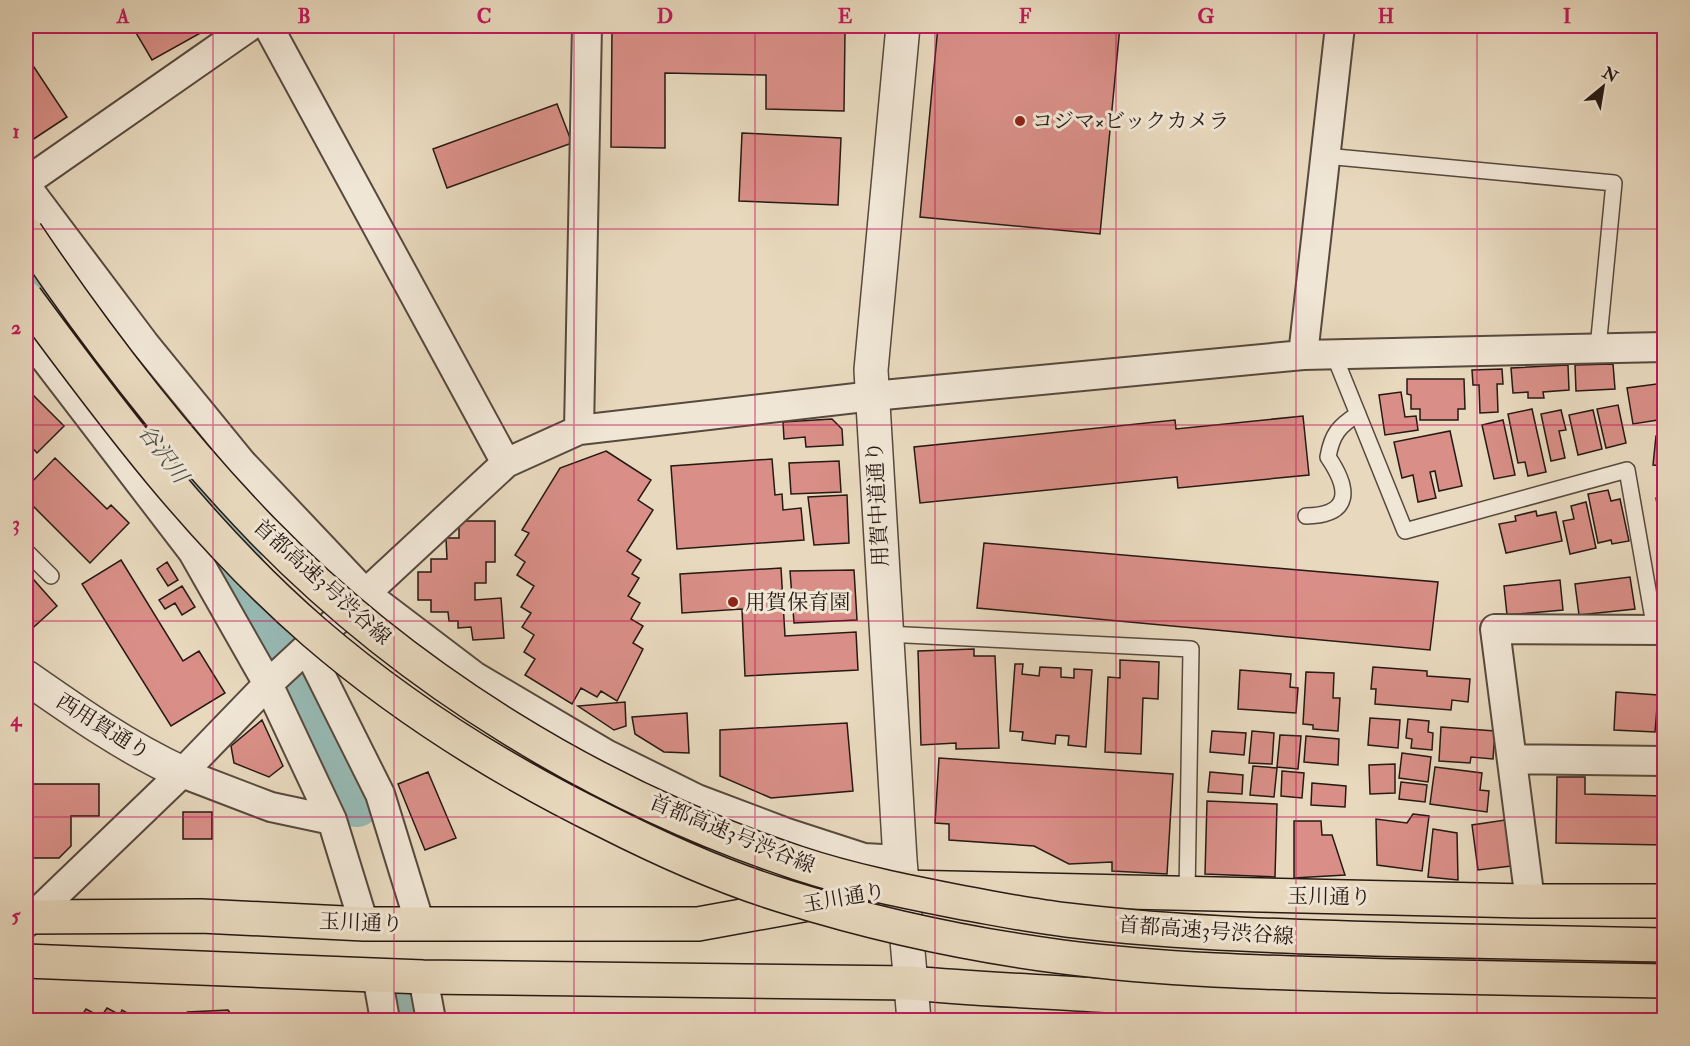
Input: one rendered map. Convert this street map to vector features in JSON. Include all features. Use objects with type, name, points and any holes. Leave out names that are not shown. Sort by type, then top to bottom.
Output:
[{"type":"highway","name":"首都高速3号渋谷線","points":[[26,233],[100,336],[177,434],[262,530],[337,600],[414,663],[496,719],[598,777],[665,810],[797,862],[860,881],[948,900],[1063,920],[1219,934],[1665,945]]},
{"type":"highway","name":"首都高速3号渋谷線","points":[[26,298],[130,435],[186,502],[276,597],[344,657],[437,725],[525,779],[638,838],[718,873],[785,897],[924,933],[1002,948],[1122,964],[1312,974],[1665,981]]},
{"type":"highway","name":"玉川通り","points":[[28,919],[201,916],[364,924],[698,924],[901,874],[1187,894],[1530,901],[1665,901]]},
{"type":"highway","points":[[26,961],[423,977],[911,982],[969,988],[1453,1014],[1665,1009]]},
{"type":"street","points":[[26,182],[250,26]]},
{"type":"street","points":[[268,26],[506,463]]},
{"type":"street","points":[[579,430],[587,26]]},
{"type":"street","name":"用賀中道通り","points":[[903,26],[871,370],[901,874],[914,1020]]},
{"type":"street","points":[[1303,355],[1340,26]]},
{"type":"street","points":[[26,186],[144,343],[242,463],[366,594],[474,676],[606,754],[697,799],[787,833],[864,858],[901,874]]},
{"type":"street","points":[[26,334],[193,552],[268,684],[332,820],[364,924]]},
{"type":"street","points":[[28,919],[182,773],[268,684],[506,463],[579,430],[873,396],[1303,355],[1665,347]]},
{"type":"street","points":[[1530,901],[1495,629],[1660,630]]},
{"type":"street","points":[[307,648],[380,794],[420,924]]},
{"type":"street","name":"西用賀通り","points":[[26,677],[106,731],[158,762],[182,773]]},
{"type":"street","points":[[1512,759],[1665,761]]},
{"type":"street","points":[[182,773],[271,807],[332,820]]},
{"type":"street","points":[[377,975],[385,1020]]},
{"type":"street","points":[[423,977],[431,1020]]},
{"type":"lane","points":[[1325,156],[1614,183],[1598,348]]},
{"type":"lane","points":[[1334,355],[1405,531],[1627,470],[1660,630]]},
{"type":"lane","points":[[1306,516],[1324,516],[1343,499],[1344,487],[1338,471],[1328,457],[1330,445],[1341,425],[1358,414]]},
{"type":"lane","points":[[26,551],[51,576]]},
{"type":"lane","points":[[886,634],[1191,649],[1187,894]]},
{"type":"building","points":[[132,26],[213,26],[152,60]]},
{"type":"building","name":"コジマ×ビックカメラ","points":[[938,26],[1120,26],[1100,234],[920,217]]},
{"type":"building","points":[[612,28],[845,32],[844,111],[766,109],[766,75],[665,73],[665,148],[611,147]]},
{"type":"building","points":[[26,55],[67,117],[26,144]]},
{"type":"building","points":[[557,104],[572,143],[447,188],[433,149]]},
{"type":"building","points":[[742,133],[841,138],[838,205],[739,201]]},
{"type":"building","points":[[1613,364],[1615,389],[1576,391],[1575,365]]},
{"type":"building","points":[[1568,365],[1569,390],[1543,392],[1544,398],[1528,398],[1528,392],[1513,393],[1511,368]]},
{"type":"building","points":[[1502,369],[1503,384],[1497,384],[1498,412],[1480,413],[1479,385],[1473,385],[1472,370]]},
{"type":"building","points":[[1407,379],[1464,379],[1465,409],[1458,409],[1458,420],[1420,420],[1420,409],[1411,409],[1411,395],[1407,394]]},
{"type":"building","points":[[1664,383],[1664,419],[1633,424],[1627,388]]},
{"type":"building","points":[[26,388],[64,426],[37,453],[26,441]]},
{"type":"building","points":[[1401,392],[1405,417],[1416,416],[1418,430],[1385,435],[1379,395]]},
{"type":"building","points":[[1618,405],[1626,443],[1606,448],[1597,409]]},
{"type":"building","points":[[1532,409],[1546,472],[1528,476],[1525,462],[1518,463],[1508,414]]},
{"type":"building","points":[[1561,410],[1566,430],[1559,431],[1565,458],[1551,461],[1541,414]]},
{"type":"building","points":[[1593,410],[1602,449],[1578,455],[1569,415]]},
{"type":"building","points":[[1303,416],[1309,475],[1178,488],[1177,477],[920,503],[914,447],[1175,420],[1176,429]]},
{"type":"building","points":[[832,419],[842,429],[843,445],[806,447],[805,437],[784,439],[783,422]]},
{"type":"building","points":[[1503,420],[1515,475],[1494,479],[1482,425]]},
{"type":"building","points":[[1450,431],[1462,486],[1439,491],[1435,471],[1430,472],[1436,498],[1418,502],[1413,475],[1402,478],[1394,442]]},
{"type":"building","points":[[1656,436],[1664,436],[1664,466],[1653,465]]},
{"type":"building","points":[[606,451],[651,480],[638,500],[653,510],[627,551],[641,560],[632,574],[639,578],[628,596],[640,603],[631,619],[643,626],[633,643],[643,649],[617,701],[601,691],[597,697],[581,688],[572,704],[525,675],[535,659],[524,652],[534,635],[522,627],[531,613],[521,607],[534,586],[517,575],[525,562],[515,555],[529,533],[522,530],[560,468]]},
{"type":"building","points":[[55,458],[107,509],[111,505],[129,523],[90,563],[26,499],[26,488]]},
{"type":"building","points":[[772,459],[775,495],[782,494],[783,510],[801,508],[804,540],[677,549],[671,466]]},
{"type":"building","points":[[839,461],[841,492],[791,494],[789,463]]},
{"type":"building","points":[[1608,490],[1611,501],[1620,499],[1629,541],[1612,544],[1611,540],[1598,543],[1588,494]]},
{"type":"building","points":[[847,495],[849,543],[814,545],[808,497]]},
{"type":"building","points":[[1664,496],[1664,514],[1659,515],[1656,498]]},
{"type":"building","points":[[1586,502],[1596,548],[1570,554],[1563,521],[1574,519],[1571,506]]},
{"type":"building","points":[[1536,511],[1537,516],[1556,512],[1562,541],[1506,553],[1499,524],[1516,521],[1515,516]]},
{"type":"building","points":[[459,521],[495,521],[495,562],[486,562],[486,583],[475,583],[475,600],[501,598],[504,638],[473,640],[471,627],[458,628],[458,621],[449,621],[448,612],[431,612],[431,600],[418,600],[418,572],[431,572],[431,559],[447,559],[446,538],[459,538]]},
{"type":"building","points":[[984,543],[1438,582],[1430,650],[977,608]]},
{"type":"building","points":[[121,560],[183,661],[199,651],[225,693],[171,726],[82,584]]},
{"type":"building","points":[[167,562],[178,580],[168,586],[157,569]]},
{"type":"building","points":[[781,568],[785,636],[856,632],[858,670],[745,676],[742,609],[682,613],[680,574]]},
{"type":"building","points":[[854,570],[857,620],[794,623],[790,571]]},
{"type":"building","points":[[26,571],[57,606],[26,634]]},
{"type":"building","points":[[1630,577],[1635,609],[1579,615],[1575,584]]},
{"type":"building","points":[[1560,580],[1563,610],[1507,615],[1504,586]]},
{"type":"building","points":[[182,586],[195,607],[182,615],[175,603],[165,609],[159,600]]},
{"type":"building","points":[[974,649],[974,656],[995,656],[999,748],[956,749],[956,743],[921,745],[918,651]]},
{"type":"building","points":[[1120,660],[1159,662],[1158,699],[1143,698],[1141,754],[1105,752],[1108,677],[1120,678]]},
{"type":"building","points":[[1015,664],[1023,664],[1022,674],[1039,676],[1040,667],[1061,668],[1061,677],[1074,678],[1074,669],[1092,670],[1086,747],[1068,745],[1069,736],[1056,735],[1055,744],[1022,740],[1023,732],[1010,731]]},
{"type":"building","points":[[1373,667],[1427,671],[1427,676],[1470,679],[1468,702],[1452,700],[1451,710],[1375,704],[1376,689],[1371,689]]},
{"type":"building","points":[[1240,670],[1291,674],[1290,687],[1298,688],[1296,713],[1238,709]]},
{"type":"building","points":[[1306,672],[1334,673],[1333,698],[1340,698],[1338,731],[1313,729],[1313,725],[1303,724]]},
{"type":"building","points":[[1616,692],[1658,695],[1655,732],[1614,730]]},
{"type":"building","points":[[625,702],[626,726],[614,730],[578,706]]},
{"type":"building","points":[[687,713],[689,753],[664,752],[635,734],[632,717]]},
{"type":"building","points":[[1370,718],[1400,720],[1398,748],[1368,745]]},
{"type":"building","points":[[1408,719],[1429,721],[1428,732],[1433,733],[1432,750],[1411,748],[1412,739],[1406,738]]},
{"type":"building","points":[[262,720],[283,766],[269,777],[234,763],[231,746]]},
{"type":"building","points":[[847,723],[853,791],[771,798],[720,776],[720,730]]},
{"type":"building","points":[[1441,727],[1495,731],[1493,759],[1471,757],[1470,763],[1439,761]]},
{"type":"building","points":[[1212,731],[1246,733],[1244,755],[1210,752]]},
{"type":"building","points":[[1252,731],[1274,733],[1272,764],[1249,763]]},
{"type":"building","points":[[1280,735],[1301,736],[1298,769],[1277,767]]},
{"type":"building","points":[[1306,736],[1339,739],[1338,765],[1304,762]]},
{"type":"building","points":[[1402,753],[1431,757],[1428,782],[1399,778]]},
{"type":"building","points":[[939,758],[1173,774],[1167,874],[1112,871],[1112,862],[1069,864],[1034,846],[949,840],[949,824],[935,823]]},
{"type":"building","points":[[1395,764],[1395,793],[1370,794],[1369,765]]},
{"type":"building","points":[[1253,766],[1277,768],[1274,797],[1250,795]]},
{"type":"building","points":[[1435,767],[1482,773],[1480,790],[1489,791],[1487,812],[1430,804]]},
{"type":"building","points":[[1282,771],[1304,773],[1302,798],[1281,796]]},
{"type":"building","points":[[428,772],[456,838],[425,850],[398,784]]},
{"type":"building","points":[[1210,772],[1243,775],[1242,794],[1208,792]]},
{"type":"building","points":[[1557,777],[1585,777],[1585,794],[1664,796],[1664,845],[1556,843]]},
{"type":"building","points":[[1401,782],[1427,785],[1425,802],[1399,799]]},
{"type":"building","points":[[1312,783],[1346,786],[1345,807],[1311,805]]},
{"type":"building","points":[[26,784],[99,784],[99,816],[71,816],[71,846],[59,858],[26,858]]},
{"type":"building","points":[[1207,801],[1277,804],[1275,877],[1205,874]]},
{"type":"building","points":[[183,812],[212,812],[212,839],[183,839]]},
{"type":"building","points":[[1413,814],[1429,816],[1422,871],[1377,865],[1376,819],[1407,823]]},
{"type":"building","points":[[1505,820],[1511,866],[1478,870],[1472,825]]},
{"type":"building","points":[[1294,821],[1321,821],[1322,835],[1332,835],[1345,875],[1294,878]]},
{"type":"building","points":[[1433,829],[1457,833],[1458,880],[1428,877]]},
{"type":"building","points":[[107,1008],[120,1015],[122,1010],[140,1020],[79,1020],[86,1009],[101,1017]]},
{"type":"building","points":[[228,1010],[233,1017],[229,1020],[195,1020],[188,1012]]},
{"type":"waterway","name":"谷沢川","points":[[26,269],[117,389],[216,527],[281,651]]},
{"type":"waterway","name":"谷沢川","points":[[301,689],[356,800]]},
{"type":"waterway","name":"谷沢川","points":[[406,1011],[407,1020]]},
{"type":"place","name":"コジマ×ビックカメラ","points":[[1020,121]]},
{"type":"place","name":"用賀保育園","points":[[733,602]]}]
